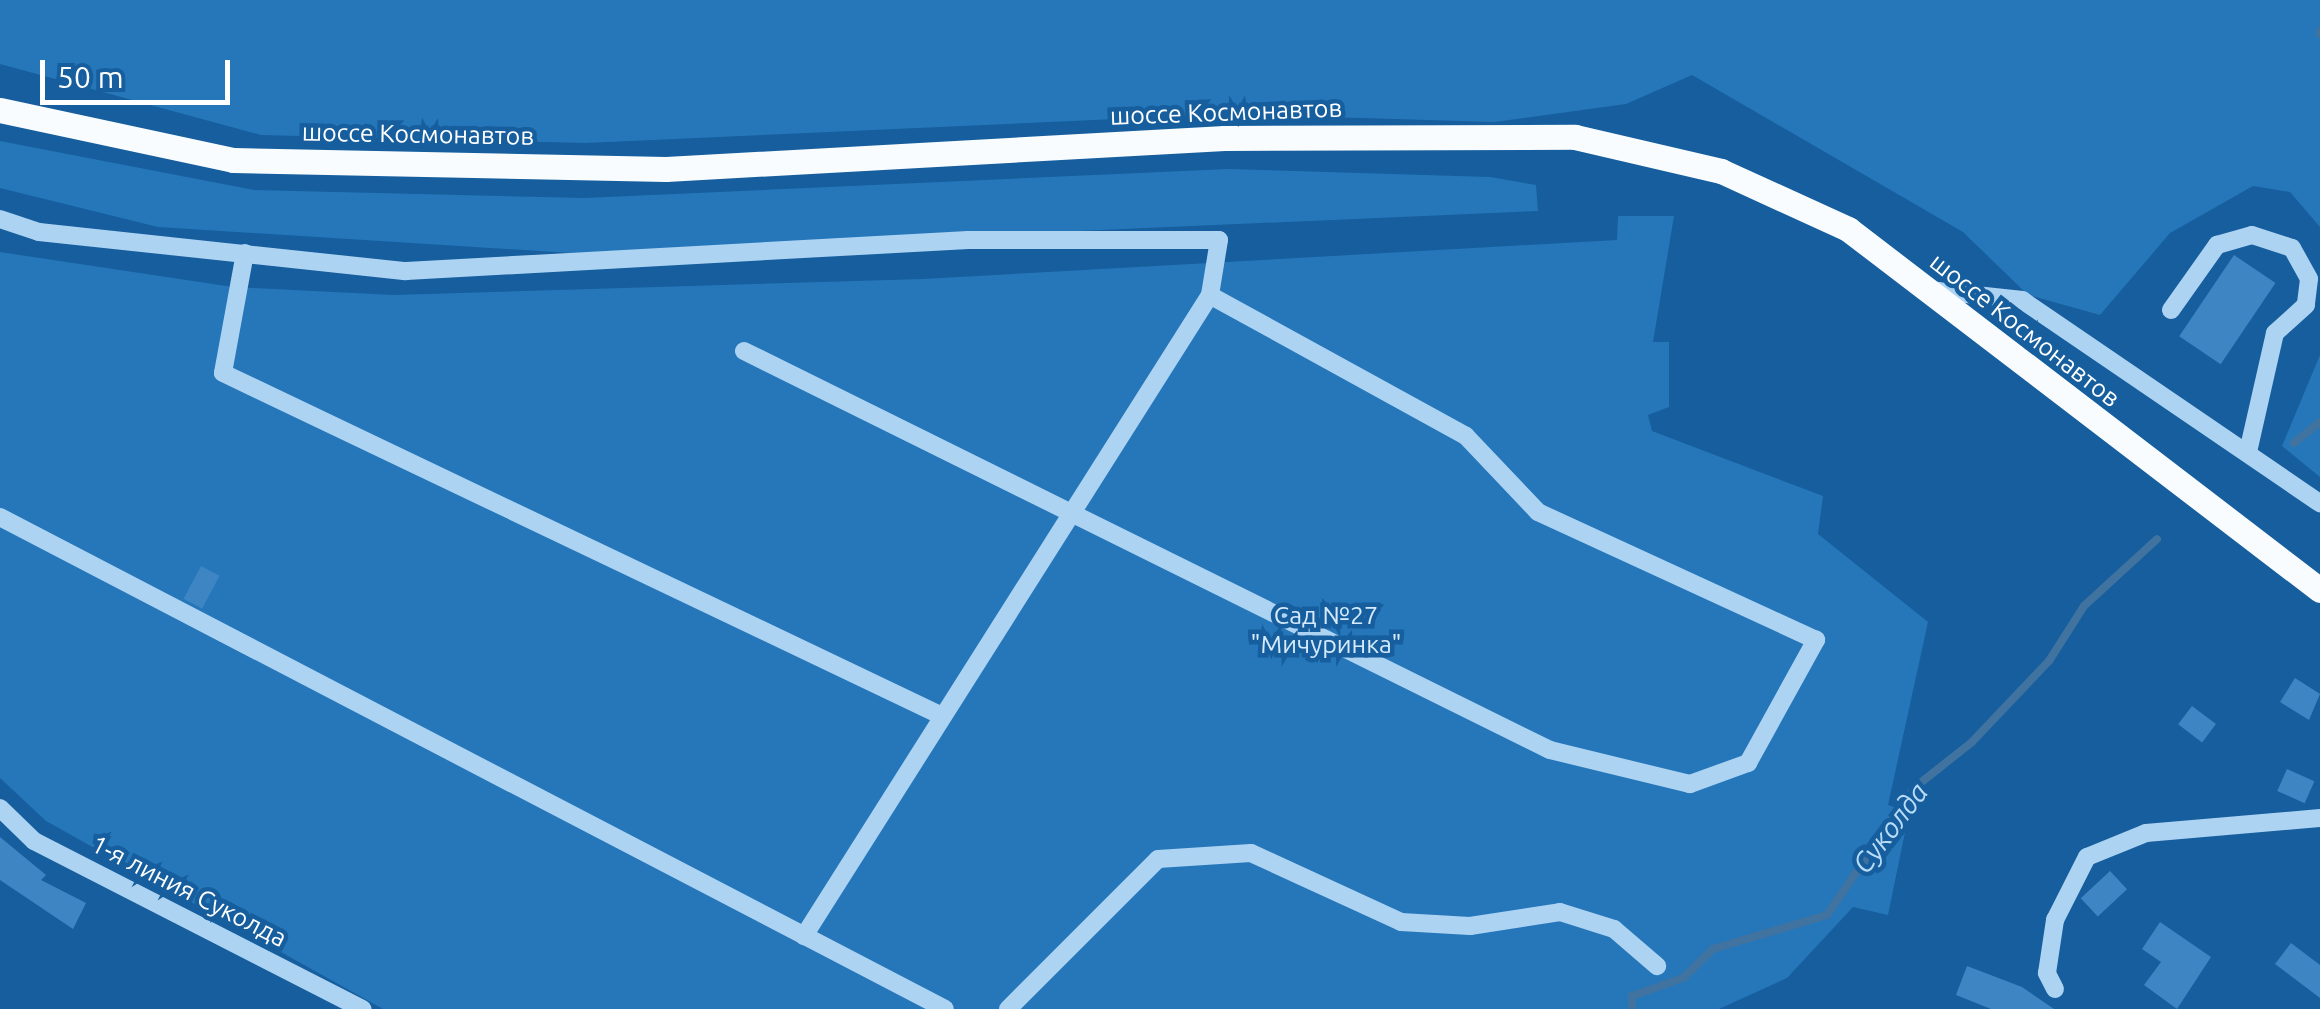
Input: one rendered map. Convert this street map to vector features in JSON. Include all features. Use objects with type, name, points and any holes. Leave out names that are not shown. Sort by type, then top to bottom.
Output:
[{"type":"main road","name":"шоссе Космонавтов","points":[[0,110],[233,160],[647,169],[1224,138],[1575,137],[1721,171],[1848,229],[2320,590]]},
{"type":"street","points":[[0,220],[39,232],[406,271],[968,240],[1219,240],[1210,295],[804,936]]},
{"type":"street","points":[[2171,310],[2217,245],[2252,235],[2292,248],[2308,279],[2306,305],[2275,333],[2248,452]]},
{"type":"street","points":[[245,253],[223,373],[942,716]]},
{"type":"street","points":[[1926,290],[2022,300],[2320,503]]},
{"type":"street","points":[[744,350],[1072,508],[1550,750],[1690,784],[1748,763],[1816,640],[1538,512],[1466,436],[1210,295]]},
{"type":"street","points":[[0,517],[945,1009]]},
{"type":"street","name":"1-я линия Суколда","points":[[0,808],[34,840],[362,1009]]},
{"type":"street","points":[[2055,989],[2047,972],[2055,920],[2087,857],[2146,833],[2320,818]]},
{"type":"street","points":[[1008,1009],[1158,859],[1251,853],[1401,922],[1470,926],[1560,912],[1614,929],[1657,966]]},
{"type":"green space","points":[[0,0],[2320,0],[2320,227],[2290,192],[2253,186],[2170,233],[2100,315],[2028,295],[1963,232],[1692,75],[1626,104],[1494,122],[1228,114],[585,143],[261,135],[0,64]]},
{"type":"green space","points":[[0,141],[254,190],[585,198],[1228,169],[1490,177],[1536,185],[1538,211],[571,253],[158,227],[0,188]]},
{"type":"green space","name":"Сад №27 \"Мичуринка\"","points":[[1618,216],[1674,216],[1653,342],[1669,342],[1669,407],[1648,415],[1652,431],[1823,496],[1818,534],[1928,622],[1888,805],[1909,813],[1888,915],[1853,907],[1787,978],[1719,1009],[383,1009],[46,821],[0,778],[0,252],[233,287],[394,295],[923,279],[1617,240]]},
{"type":"green space","points":[[2320,355],[2320,477],[2282,446]]},
{"type":"building","points":[[2234,255],[2275,283],[2221,364],[2179,336]]},
{"type":"building","points":[[201,566],[220,576],[202,609],[184,599]]},
{"type":"building","points":[[2295,678],[2320,694],[2309,720],[2280,702]]},
{"type":"building","points":[[2192,706],[2216,724],[2202,742],[2178,724]]},
{"type":"building","points":[[2287,769],[2314,781],[2305,803],[2277,791]]},
{"type":"building","points":[[0,837],[46,875],[41,880],[86,903],[73,929],[0,880]]},
{"type":"building","points":[[2110,871],[2127,889],[2098,917],[2081,898]]},
{"type":"building","points":[[2160,922],[2211,957],[2177,1009],[2144,985],[2161,962],[2142,949]]},
{"type":"building","points":[[2291,943],[2320,965],[2320,998],[2275,964]]},
{"type":"building","points":[[1967,966],[2022,987],[2054,1009],[1991,1009],[1956,995]]},
{"type":"waterway","name":"Суколда","points":[[2294,443],[2320,422]]},
{"type":"waterway","name":"Суколда","points":[[1632,1009],[1632,996],[1683,978],[1713,949],[1827,915],[1914,788],[1972,742],[2049,661],[2084,606],[2157,539]]}]
